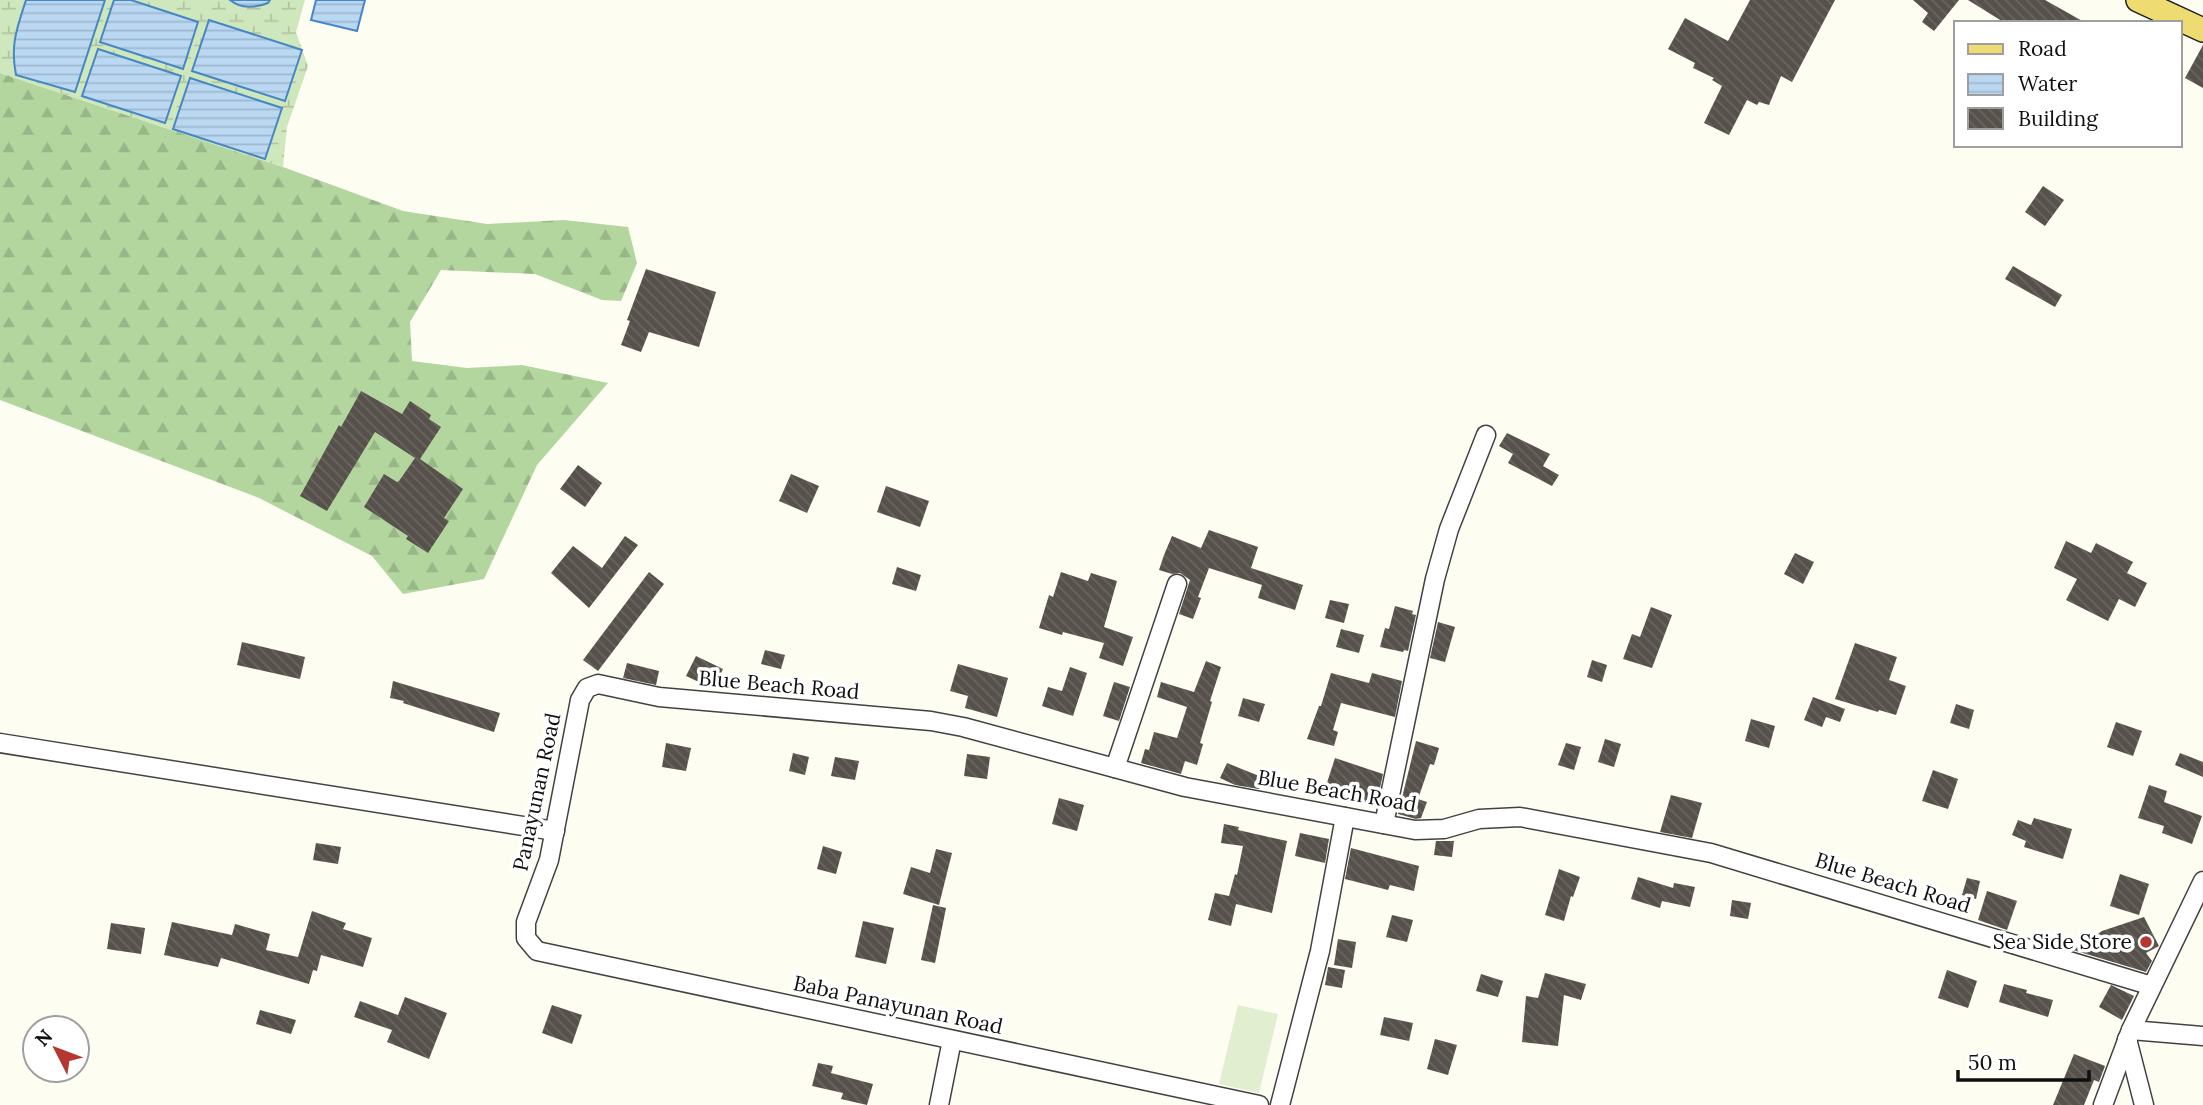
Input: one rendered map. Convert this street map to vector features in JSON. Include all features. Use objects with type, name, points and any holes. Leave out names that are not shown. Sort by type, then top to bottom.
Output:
[{"type":"main road","points":[[2138,0],[2203,30]]},
{"type":"street","points":[[1384,824],[1435,579],[1448,529],[1486,435]]},
{"type":"street","points":[[1115,768],[1177,584]]},
{"type":"street","name":"Blue Beach Road","points":[[587,688],[598,684],[659,698],[931,721],[963,727],[1185,787],[1415,830],[1444,829],[1479,819],[1520,817],[1711,853],[2152,986]]},
{"type":"street","name":"Panayunan Road","points":[[530,944],[526,938],[526,922],[549,860],[580,700],[587,688]]},
{"type":"street","points":[[0,743],[555,831]]},
{"type":"street","points":[[1280,1105],[1320,951],[1345,817]]},
{"type":"street","points":[[2103,1105],[2129,1034],[2203,881]]},
{"type":"street","name":"Baba Panayunan Road","points":[[530,944],[537,951],[549,954],[1259,1105]]},
{"type":"street","points":[[2129,1034],[2203,1036]]},
{"type":"street","points":[[2129,1034],[2144,1105]]},
{"type":"street","points":[[939,1105],[952,1040]]},
{"type":"green space","points":[[0,0],[305,0],[296,32],[308,66],[287,127],[283,167],[0,73]]},
{"type":"green space","points":[[0,73],[283,167],[403,211],[487,224],[564,220],[628,227],[637,263],[621,301],[602,300],[535,274],[441,270],[410,322],[412,361],[467,368],[522,365],[608,383],[537,465],[484,579],[403,594],[372,556],[259,498],[0,400]]},
{"type":"green space","points":[[1238,1005],[1278,1014],[1259,1093],[1219,1084]]},
{"type":"water","points":[[26,0],[105,0],[75,92],[16,75],[14,45]]},
{"type":"water","points":[[114,0],[131,0],[198,22],[183,69],[100,42]]},
{"type":"water","points":[[230,0],[270,0],[263,5],[249,7]]},
{"type":"water","points":[[316,0],[365,0],[357,31],[311,20]]},
{"type":"water","points":[[209,20],[302,50],[285,101],[192,71]]},
{"type":"water","points":[[98,49],[181,76],[165,123],[82,96]]},
{"type":"water","points":[[190,78],[282,108],[265,159],[173,129]]},
{"type":"building","points":[[1750,0],[1835,0],[1792,82],[1781,76],[1769,105],[1759,102],[1757,105],[1747,100],[1729,135],[1704,123],[1722,86],[1712,80],[1714,78],[1693,68],[1695,63],[1668,49],[1685,18],[1728,41]]},
{"type":"building","points":[[1913,0],[1959,0],[1934,31],[1922,22],[1928,13]]},
{"type":"building","points":[[1968,0],[2045,0],[2082,21],[2002,21]]},
{"type":"building","points":[[2203,45],[2203,88],[2185,78]]},
{"type":"building","points":[[2043,186],[2064,200],[2045,226],[2025,212]]},
{"type":"building","points":[[2013,266],[2062,295],[2055,307],[2005,279]]},
{"type":"building","points":[[646,269],[716,292],[699,347],[649,332],[641,352],[621,345],[630,321],[627,320]]},
{"type":"building","points":[[361,391],[402,414],[410,401],[431,415],[429,419],[441,427],[420,459],[463,489],[444,518],[449,521],[428,553],[406,539],[408,536],[364,507],[384,474],[399,481],[415,458],[375,432],[327,511],[300,496]]},
{"type":"building","points":[[1507,433],[1550,454],[1543,466],[1559,475],[1552,486],[1508,463],[1513,454],[1499,446]]},
{"type":"building","points":[[578,465],[602,483],[585,507],[560,489]]},
{"type":"building","points":[[791,474],[819,486],[807,513],[779,501]]},
{"type":"building","points":[[886,486],[929,501],[920,527],[877,512]]},
{"type":"building","points":[[1209,530],[1258,547],[1251,568],[1303,585],[1295,610],[1258,598],[1262,585],[1209,568],[1193,619],[1179,614],[1190,580],[1180,573],[1172,574],[1159,570],[1164,555],[1172,536],[1201,548]]},
{"type":"building","points":[[625,536],[638,545],[589,608],[551,573],[573,546],[602,568]]},
{"type":"building","points":[[2066,541],[2091,553],[2096,543],[2133,562],[2127,573],[2147,583],[2135,607],[2119,599],[2108,621],[2066,600],[2077,579],[2054,568]]},
{"type":"building","points":[[1795,553],[1814,562],[1803,584],[1784,574]]},
{"type":"building","points":[[897,567],[921,575],[916,591],[892,584]]},
{"type":"building","points":[[649,572],[664,584],[598,671],[583,660]]},
{"type":"building","points":[[1061,572],[1088,581],[1091,573],[1117,581],[1104,627],[1133,637],[1123,666],[1099,658],[1104,643],[1039,628],[1049,595],[1053,597]]},
{"type":"building","points":[[1330,600],[1349,604],[1344,623],[1325,618]]},
{"type":"building","points":[[1395,606],[1413,611],[1412,614],[1416,615],[1408,651],[1380,647],[1385,628],[1389,629]]},
{"type":"building","points":[[1651,607],[1672,615],[1652,668],[1623,659],[1632,634],[1640,637]]},
{"type":"building","points":[[1438,622],[1455,627],[1445,662],[1430,658]]},
{"type":"building","points":[[1341,629],[1364,635],[1359,653],[1336,647]]},
{"type":"building","points":[[242,642],[305,657],[300,679],[237,665]]},
{"type":"building","points":[[1855,643],[1897,657],[1889,680],[1906,686],[1896,715],[1835,699]]},
{"type":"building","points":[[765,650],[785,655],[781,669],[761,664]]},
{"type":"building","points":[[696,656],[723,669],[714,689],[686,676]]},
{"type":"building","points":[[1592,660],[1607,665],[1602,682],[1587,677]]},
{"type":"building","points":[[1206,661],[1221,667],[1210,701],[1212,702],[1200,743],[1203,744],[1197,765],[1185,761],[1181,774],[1141,763],[1145,749],[1149,750],[1154,732],[1177,738],[1187,707],[1157,697],[1161,682],[1194,692]]},
{"type":"building","points":[[627,663],[659,671],[656,685],[623,678]]},
{"type":"building","points":[[958,664],[1008,678],[997,717],[965,708],[968,696],[950,691]]},
{"type":"building","points":[[1070,667],[1087,673],[1073,716],[1042,706],[1048,687],[1062,691]]},
{"type":"building","points":[[1331,673],[1369,683],[1372,673],[1402,681],[1395,717],[1341,703],[1333,730],[1338,732],[1334,746],[1307,739]]},
{"type":"building","points":[[393,681],[500,713],[494,732],[390,698]]},
{"type":"building","points":[[1114,682],[1130,687],[1119,721],[1103,716]]},
{"type":"building","points":[[1813,697],[1845,709],[1840,722],[1826,717],[1822,727],[1804,720]]},
{"type":"building","points":[[1243,698],[1265,704],[1259,722],[1238,716]]},
{"type":"building","points":[[1956,704],[1974,710],[1969,729],[1950,723]]},
{"type":"building","points":[[1751,719],[1775,726],[1769,748],[1745,741]]},
{"type":"building","points":[[2116,722],[2142,731],[2133,756],[2107,747]]},
{"type":"building","points":[[1605,739],[1621,744],[1614,767],[1598,762]]},
{"type":"building","points":[[1416,741],[1439,748],[1434,765],[1430,764],[1418,799],[1427,802],[1421,818],[1416,819],[1398,814]]},
{"type":"building","points":[[666,743],[691,748],[686,771],[662,767]]},
{"type":"building","points":[[1566,743],[1581,747],[1574,770],[1558,765]]},
{"type":"building","points":[[793,753],[809,757],[805,775],[789,771]]},
{"type":"building","points":[[2180,753],[2203,762],[2203,777],[2175,765]]},
{"type":"building","points":[[967,754],[990,757],[987,779],[964,776]]},
{"type":"building","points":[[835,757],[859,761],[855,780],[831,776]]},
{"type":"building","points":[[1335,758],[1383,774],[1376,806],[1325,789]]},
{"type":"building","points":[[1227,763],[1264,778],[1259,789],[1235,785],[1220,778]]},
{"type":"building","points":[[1933,770],[1958,779],[1948,809],[1922,801]]},
{"type":"building","points":[[2149,785],[2167,791],[2164,802],[2202,816],[2192,844],[2162,833],[2164,826],[2138,818]]},
{"type":"building","points":[[1671,795],[1702,803],[1692,838],[1660,832]]},
{"type":"building","points":[[1059,798],[1084,805],[1077,831],[1052,824]]},
{"type":"building","points":[[2034,818],[2072,829],[2063,859],[2024,847],[2026,841],[2012,835],[2018,820],[2031,825]]},
{"type":"building","points":[[1224,824],[1239,827],[1238,830],[1287,841],[1272,913],[1236,904],[1231,926],[1208,920],[1215,893],[1229,896],[1243,846],[1221,843]]},
{"type":"building","points":[[1300,833],[1329,839],[1325,863],[1295,856]]},
{"type":"building","points":[[1436,841],[1454,841],[1452,857],[1434,855]]},
{"type":"building","points":[[316,843],[341,847],[338,864],[313,860]]},
{"type":"building","points":[[823,846],[842,852],[836,874],[817,869]]},
{"type":"building","points":[[1351,848],[1419,866],[1414,891],[1390,885],[1388,890],[1345,879]]},
{"type":"building","points":[[936,849],[952,853],[939,905],[903,894],[911,867],[930,873]]},
{"type":"building","points":[[1559,869],[1580,877],[1564,921],[1545,915]]},
{"type":"building","points":[[2120,874],[2149,884],[2139,915],[2110,906]]},
{"type":"building","points":[[1638,877],[1673,888],[1674,883],[1695,887],[1690,907],[1662,901],[1660,908],[1631,899]]},
{"type":"building","points":[[1967,878],[1980,881],[1976,899],[1962,895]]},
{"type":"building","points":[[1987,891],[2017,901],[2007,930],[1978,920]]},
{"type":"building","points":[[1732,900],[1751,903],[1748,919],[1730,916]]},
{"type":"building","points":[[933,905],[946,908],[935,963],[921,960]]},
{"type":"building","points":[[312,911],[346,923],[343,929],[372,938],[363,967],[321,955],[317,971],[313,970],[309,984],[221,958],[218,967],[164,955],[172,922],[232,935],[235,924],[270,934],[266,950],[298,957]]},
{"type":"building","points":[[1392,915],[1413,920],[1407,942],[1386,937]]},
{"type":"building","points":[[2144,917],[2159,946],[2146,953],[2152,961],[2146,972],[2073,950],[2102,931]]},
{"type":"building","points":[[863,921],[894,928],[886,964],[855,957]]},
{"type":"building","points":[[111,923],[145,928],[141,954],[107,949]]},
{"type":"building","points":[[1338,939],[1356,942],[1352,968],[1334,965]]},
{"type":"building","points":[[1328,967],[1345,970],[1342,988],[1325,985]]},
{"type":"building","points":[[1947,970],[1977,981],[1968,1008],[1938,998]]},
{"type":"building","points":[[1545,973],[1586,984],[1581,1000],[1564,995],[1558,1046],[1522,1042],[1526,996],[1538,998]]},
{"type":"building","points":[[1481,974],[1503,981],[1498,997],[1476,991]]},
{"type":"building","points":[[2004,984],[2053,1000],[2048,1017],[1999,1002]]},
{"type":"building","points":[[2111,985],[2134,996],[2122,1020],[2099,1007]]},
{"type":"building","points":[[405,997],[447,1013],[429,1059],[387,1042],[392,1030],[354,1017],[360,1001],[398,1015]]},
{"type":"building","points":[[552,1005],[582,1015],[572,1044],[542,1033]]},
{"type":"building","points":[[260,1010],[296,1020],[291,1034],[256,1024]]},
{"type":"building","points":[[1384,1017],[1413,1023],[1409,1041],[1380,1035]]},
{"type":"building","points":[[1435,1039],[1457,1045],[1448,1075],[1427,1069]]},
{"type":"building","points":[[2074,1054],[2105,1066],[2099,1082],[2094,1080],[2084,1105],[2053,1105]]},
{"type":"building","points":[[818,1063],[833,1066],[831,1073],[873,1084],[867,1105],[841,1099],[843,1093],[812,1086]]},
{"type":"place","name":"Sea Side Store","points":[[2146,942]]}]
